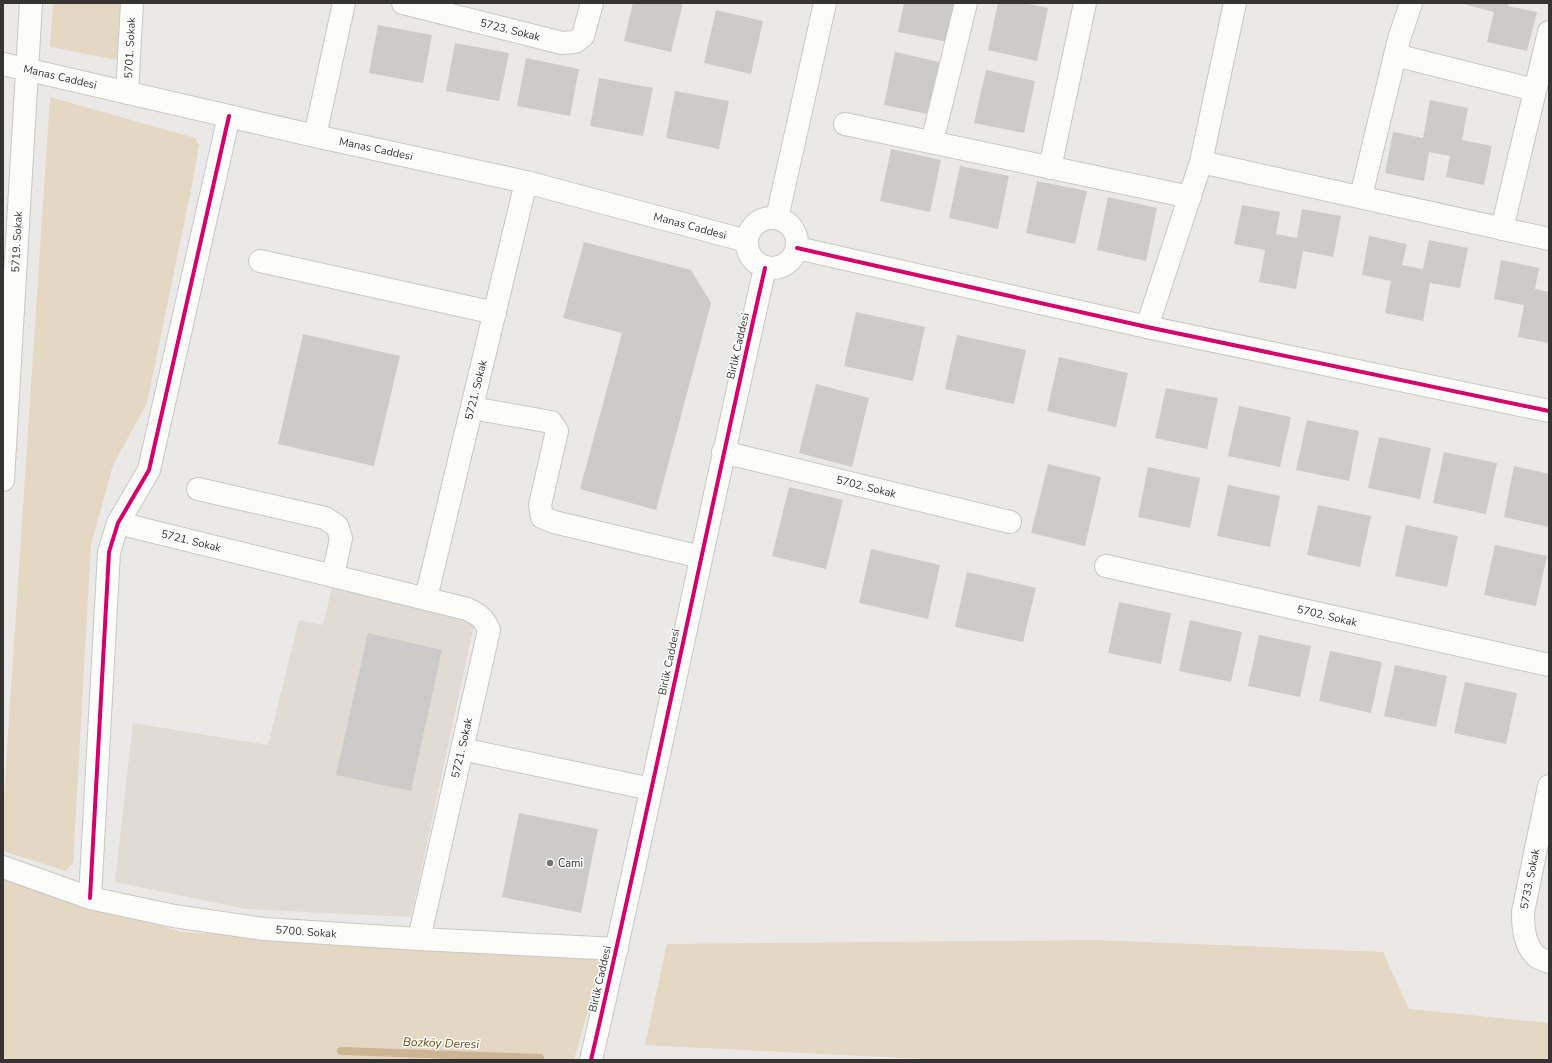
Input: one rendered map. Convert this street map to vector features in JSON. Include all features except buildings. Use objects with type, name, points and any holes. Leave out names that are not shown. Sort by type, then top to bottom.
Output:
[{"type":"street","name":"5719. Sokak","points":[[3,480],[11,366],[26,69],[31,3]]},
{"type":"street","name":"5701. Sokak","points":[[127,93],[132,3]]},
{"type":"street","points":[[315,136],[344,3]]},
{"type":"street","name":"5723. Sokak","points":[[403,3],[562,43],[575,42],[583,36],[592,3]]},
{"type":"street","points":[[777,218],[825,3]]},
{"type":"street","points":[[932,142],[966,3]]},
{"type":"street","points":[[1050,168],[1085,3]]},
{"type":"street","points":[[1147,328],[1201,162],[1235,3]]},
{"type":"street","points":[[1361,196],[1395,55],[1411,3]]},
{"type":"street","points":[[1502,229],[1549,32]]},
{"type":"street","points":[[1395,55],[1535,90]]},
{"type":"street","name":"Manas Caddesi","points":[[3,64],[315,136],[526,182],[747,241]]},
{"type":"street","points":[[90,898],[109,552],[118,523],[149,470],[229,116]]},
{"type":"street","points":[[845,124],[1190,197]]},
{"type":"street","points":[[1201,162],[1361,196],[1549,239]]},
{"type":"street","name":"5721. Sokak","points":[[426,598],[526,182]]},
{"type":"street","points":[[777,218],[784,221],[793,229],[798,248],[794,256],[783,267],[774,269],[765,268],[751,258],[747,241],[749,233],[760,220],[777,218]]},
{"type":"street","points":[[798,248],[1147,328],[1549,411]]},
{"type":"street","points":[[260,261],[494,314]]},
{"type":"street","name":"Birlik Caddesi","points":[[591,1060],[617,949],[723,452],[765,268]]},
{"type":"street","points":[[472,408],[551,422],[554,426],[557,431],[540,505],[542,517],[554,522],[701,557]]},
{"type":"street","name":"5702. Sokak","points":[[723,452],[1010,522]]},
{"type":"street","points":[[198,489],[325,518],[338,526],[341,538],[333,576]]},
{"type":"street","name":"5721. Sokak","points":[[118,523],[467,609],[478,614],[486,622],[489,630],[419,939]]},
{"type":"street","name":"5702. Sokak","points":[[1106,566],[1549,666]]},
{"type":"street","points":[[462,749],[651,789]]},
{"type":"street","name":"5733. Sokak","points":[[1549,786],[1523,912],[1523,932],[1529,945],[1538,957],[1549,962]]},
{"type":"street","name":"5700. Sokak","points":[[3,867],[90,898],[174,916],[264,929],[419,939],[617,949]]},
{"type":"shaded area","points":[[53,3],[120,3],[117,60],[50,47]]},
{"type":"shaded area","points":[[50,97],[195,138],[199,145],[147,403],[113,465],[91,545],[73,863],[66,871],[3,851],[3,811]]},
{"type":"shaded area","points":[[334,579],[476,616],[411,917],[246,909],[115,882],[133,723],[268,745],[299,620],[323,625]]},
{"type":"shaded area","points":[[3,873],[31,885],[181,932],[402,943],[603,958],[574,1060],[3,1060]]},
{"type":"shaded area","points":[[1097,940],[1383,952],[1409,1009],[1549,1023],[1549,1060],[943,1060],[645,1045],[667,944]]},
{"type":"waterway","name":"Bozköy Deresi","points":[[341,1051],[540,1058]]},
{"type":"cycle path","points":[[90,898],[109,552],[118,523],[149,470],[229,116]]},
{"type":"cycle path","points":[[797,248],[1147,327],[1549,411]]},
{"type":"cycle path","points":[[591,1060],[765,268]]},
{"type":"place","name":"Cami","points":[[550,863]]}]
